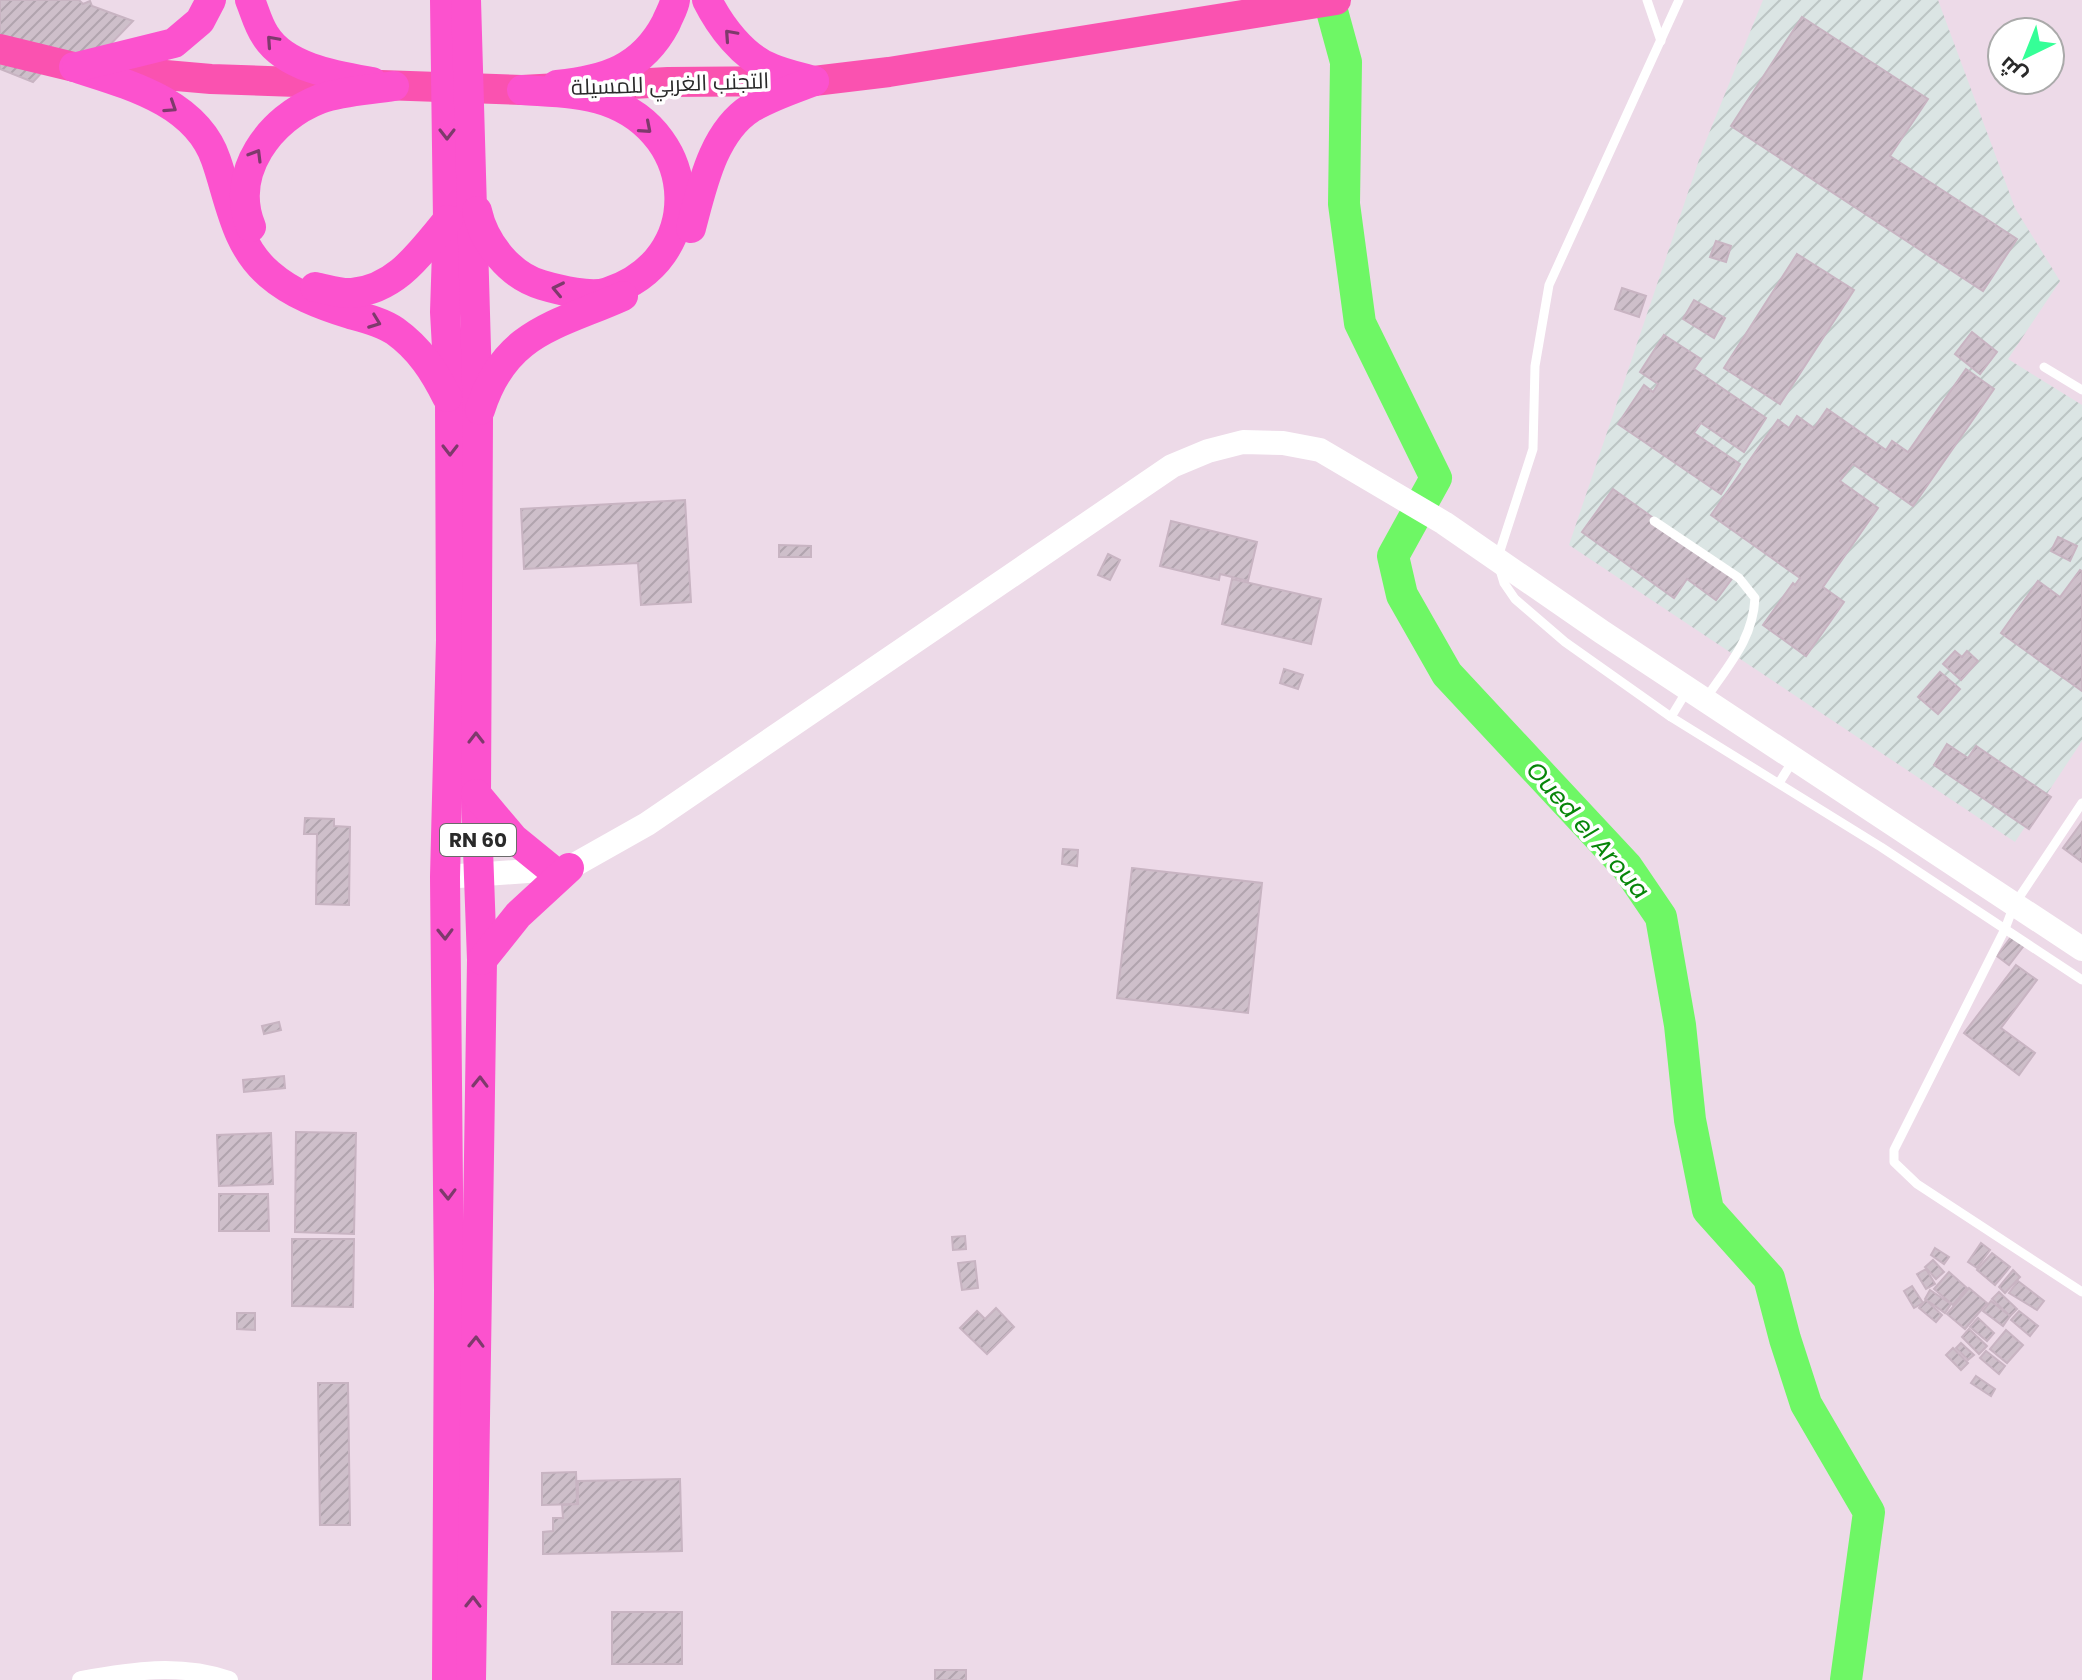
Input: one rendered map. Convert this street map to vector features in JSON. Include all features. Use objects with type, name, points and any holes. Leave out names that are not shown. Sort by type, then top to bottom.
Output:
[{"type":"highway","points":[[74,67],[174,43],[200,21],[211,0]]},
{"type":"highway","points":[[250,0],[266,38],[290,59],[339,76],[394,86]]},
{"type":"highway","name":"RN 60","points":[[445,0],[448,220],[445,312],[450,402],[451,640],[445,877],[449,1274],[447,1680]]},
{"type":"highway","name":"RN 60","points":[[466,0],[478,418],[476,794],[482,960],[471,1680]]},
{"type":"highway","points":[[522,90],[601,77],[633,65],[657,40],[675,0]]},
{"type":"highway","points":[[707,0],[717,20],[743,49],[769,68],[814,81]]},
{"type":"highway","points":[[74,67],[136,87],[186,116],[204,136],[216,158],[231,212],[252,258],[270,276],[304,298],[394,330],[434,370],[450,402]]},
{"type":"highway","points":[[478,418],[489,383],[524,340],[633,292],[670,267],[688,238],[710,163],[726,132],[748,110],[814,81]]},
{"type":"highway","points":[[394,86],[322,98],[292,112],[267,136],[248,167],[245,197],[248,219],[262,254],[284,273],[310,286],[350,293],[383,284],[409,267],[448,220]]},
{"type":"highway","points":[[471,181],[481,229],[512,270],[533,283],[563,291],[606,293],[640,277],[662,256],[677,223],[681,189],[668,148],[647,127],[607,101],[522,90]]},
{"type":"highway","points":[[476,794],[513,838],[560,868],[482,960]]},
{"type":"main road","name":"التجنب الغربي للمسيلة","points":[[0,49],[74,67],[211,79],[522,90],[668,82],[814,81],[889,72],[1336,0]]},
{"type":"street","points":[[445,877],[560,868],[647,824],[1172,466],[1208,451],[1243,442],[1283,443],[1320,450],[1411,502],[2082,949]]},
{"type":"street","points":[[81,1680],[170,1669],[210,1673],[229,1680]]},
{"type":"lane","points":[[1647,0],[1661,41]]},
{"type":"lane","points":[[1679,0],[1549,285],[1535,366],[1533,449],[1497,560],[1504,583],[1515,599],[1565,642],[1671,717],[1779,783],[2082,980]]},
{"type":"lane","points":[[2044,367],[2082,390]]},
{"type":"lane","points":[[1654,521],[1739,578],[1755,598],[1754,618],[1746,640],[1697,694],[1671,717]]},
{"type":"lane","points":[[1779,783],[1794,759]]},
{"type":"lane","points":[[2082,803],[2014,905],[2005,929],[1894,1150],[1894,1162],[1917,1184],[2082,1292]]},
{"type":"shaded area","points":[[1763,0],[1938,0],[2015,208],[2060,281],[2008,359],[2082,405],[2082,741],[2015,842],[1569,545],[1703,148]]},
{"type":"building","points":[[0,0],[79,0],[83,4],[90,1],[92,6],[133,21],[100,55],[44,70],[33,82],[0,69]]},
{"type":"building","points":[[1802,17],[1928,99],[1890,156],[2017,239],[1983,291],[1731,126]]},
{"type":"building","points":[[1716,241],[1731,246],[1726,262],[1710,257]]},
{"type":"building","points":[[1797,254],[1854,290],[1780,404],[1724,368]]},
{"type":"building","points":[[1622,288],[1646,296],[1639,317],[1615,309]]},
{"type":"building","points":[[1694,300],[1725,318],[1714,338],[1683,319]]},
{"type":"building","points":[[1972,332],[1997,352],[1980,374],[1955,354]]},
{"type":"building","points":[[1664,335],[1701,359],[1694,369],[1766,418],[1744,452],[1701,423],[1694,433],[1740,464],[1721,494],[1618,424],[1644,385],[1653,392],[1658,384],[1640,372]]},
{"type":"building","points":[[1966,369],[1994,389],[1913,506],[1853,464],[1840,481],[1878,508],[1823,587],[1844,602],[1806,656],[1763,625],[1793,583],[1795,585],[1800,578],[1711,515],[1778,420],[1789,428],[1797,416],[1814,428],[1827,409],[1886,450],[1892,441],[1908,452]]},
{"type":"building","points":[[1613,489],[1734,576],[1716,600],[1687,579],[1674,598],[1582,532]]},
{"type":"building","points":[[685,500],[691,602],[641,605],[638,563],[524,569],[521,509]]},
{"type":"building","points":[[1171,521],[1257,542],[1248,581],[1220,574],[1219,580],[1160,566]]},
{"type":"building","points":[[2058,537],[2077,546],[2070,561],[2051,551]]},
{"type":"building","points":[[779,545],[811,546],[811,557],[779,557]]},
{"type":"building","points":[[1108,554],[1120,560],[1110,580],[1098,575]]},
{"type":"building","points":[[2080,570],[2082,691],[2001,633],[2038,581],[2060,597]]},
{"type":"building","points":[[1232,579],[1321,599],[1311,644],[1222,624]]},
{"type":"building","points":[[1955,651],[1962,657],[1967,651],[1978,661],[1961,680],[1943,664]]},
{"type":"building","points":[[1284,669],[1303,675],[1298,689],[1280,683]]},
{"type":"building","points":[[1940,672],[1960,689],[1938,714],[1918,697]]},
{"type":"building","points":[[1947,744],[1968,758],[1976,746],[2051,797],[2029,829],[1934,765]]},
{"type":"building","points":[[305,818],[334,819],[334,826],[350,827],[349,905],[316,904],[317,834],[304,834]]},
{"type":"building","points":[[2082,822],[2082,862],[2063,848]]},
{"type":"building","points":[[1063,849],[1078,850],[1077,866],[1062,864]]},
{"type":"building","points":[[1132,868],[1262,883],[1248,1013],[1117,998]]},
{"type":"building","points":[[2014,933],[2026,943],[2009,965],[1997,956]]},
{"type":"building","points":[[2016,965],[2037,980],[2001,1028],[2035,1053],[2019,1075],[1964,1033]]},
{"type":"building","points":[[279,1022],[281,1030],[264,1034],[262,1026]]},
{"type":"building","points":[[284,1076],[285,1088],[244,1092],[243,1080]]},
{"type":"building","points":[[296,1132],[356,1133],[354,1234],[295,1232]]},
{"type":"building","points":[[271,1133],[273,1184],[219,1186],[217,1135]]},
{"type":"building","points":[[219,1194],[268,1194],[269,1231],[219,1231]]},
{"type":"building","points":[[965,1236],[966,1249],[953,1250],[952,1237]]},
{"type":"building","points":[[292,1239],[354,1239],[353,1307],[292,1306]]},
{"type":"building","points":[[1981,1243],[1990,1250],[1977,1268],[1968,1262]]},
{"type":"building","points":[[1935,1248],[1949,1257],[1944,1264],[1931,1255]]},
{"type":"building","points":[[1992,1253],[2010,1267],[1995,1285],[1977,1270]]},
{"type":"building","points":[[1933,1260],[1944,1272],[1936,1279],[1925,1267]]},
{"type":"building","points":[[975,1261],[978,1288],[962,1290],[958,1263]]},
{"type":"building","points":[[1926,1269],[1935,1284],[1926,1289],[1917,1274]]},
{"type":"building","points":[[2013,1270],[2020,1277],[2005,1293],[1999,1287]]},
{"type":"building","points":[[1949,1272],[1967,1288],[1953,1305],[1934,1289]]},
{"type":"building","points":[[2018,1281],[2044,1301],[2037,1310],[2009,1293]]},
{"type":"building","points":[[1912,1286],[1923,1303],[1914,1308],[1904,1291]]},
{"type":"building","points":[[1969,1288],[1987,1303],[1965,1329],[1947,1314]]},
{"type":"building","points":[[1930,1290],[1951,1304],[1945,1313],[1925,1299]]},
{"type":"building","points":[[1999,1292],[2017,1309],[2010,1316],[1992,1299]]},
{"type":"building","points":[[1926,1300],[1942,1315],[1936,1322],[1919,1308]]},
{"type":"building","points":[[1991,1301],[2010,1316],[2003,1326],[1983,1311]]},
{"type":"building","points":[[996,1308],[1014,1327],[987,1354],[960,1328],[977,1311],[985,1319]]},
{"type":"building","points":[[2019,1311],[2038,1326],[2030,1336],[2011,1320]]},
{"type":"building","points":[[237,1313],[255,1313],[255,1330],[237,1329]]},
{"type":"building","points":[[1978,1318],[1994,1333],[1987,1341],[1970,1327]]},
{"type":"building","points":[[1969,1329],[1987,1346],[1979,1354],[1962,1337]]},
{"type":"building","points":[[2006,1330],[2023,1345],[2007,1363],[1990,1349]]},
{"type":"building","points":[[1961,1343],[1974,1355],[1968,1360],[1956,1348]]},
{"type":"building","points":[[1953,1348],[1968,1363],[1961,1370],[1946,1355]]},
{"type":"building","points":[[1986,1351],[2005,1366],[1999,1374],[1980,1358]]},
{"type":"building","points":[[1976,1376],[1995,1389],[1991,1396],[1971,1383]]},
{"type":"building","points":[[318,1383],[348,1383],[350,1525],[320,1525]]},
{"type":"building","points":[[576,1472],[577,1504],[542,1505],[542,1473]]},
{"type":"building","points":[[680,1479],[682,1551],[543,1554],[543,1532],[553,1531],[553,1518],[563,1518],[562,1505],[578,1504],[578,1481]]},
{"type":"building","points":[[612,1612],[682,1612],[682,1664],[612,1664]]},
{"type":"building","points":[[935,1670],[966,1670],[966,1680],[935,1680]]},
{"type":"waterway","name":"Oued el Aroua","points":[[1329,0],[1346,62],[1344,204],[1360,323],[1436,478],[1393,556],[1402,595],[1447,674],[1627,867],[1661,917],[1680,1025],[1690,1120],[1708,1210],[1769,1278],[1806,1404],[1869,1512],[1846,1680]]}]
